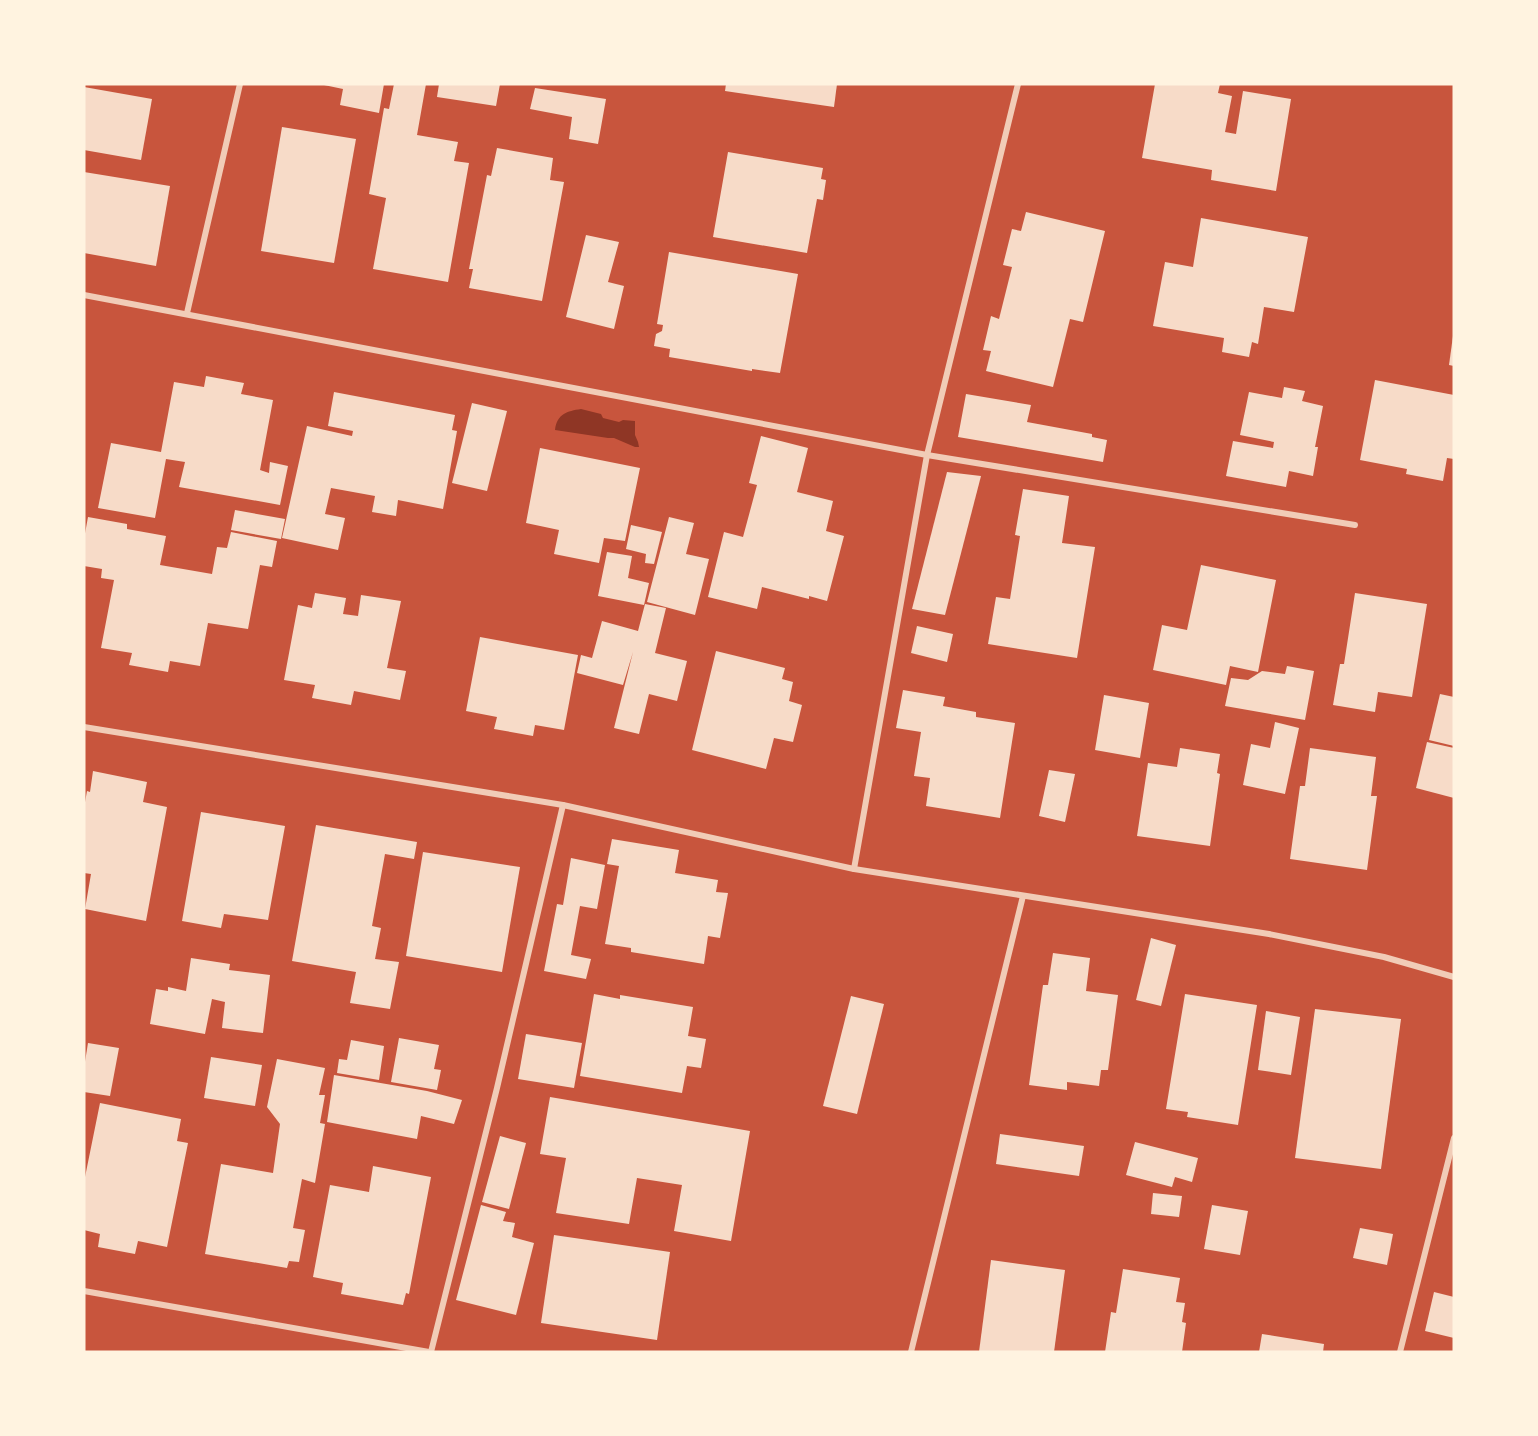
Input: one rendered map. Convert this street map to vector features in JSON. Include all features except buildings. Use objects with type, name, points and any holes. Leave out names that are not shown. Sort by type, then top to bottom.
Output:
[{"type":"street","points":[[187,313],[240,84]]},
{"type":"street","points":[[854,869],[927,455],[1018,84]]},
{"type":"street","points":[[84,295],[927,455],[1355,525]]},
{"type":"street","points":[[84,727],[563,805],[854,869],[1269,934],[1384,957],[1454,977]]},
{"type":"street","points":[[84,1291],[430,1352],[497,1088],[563,805]]},
{"type":"street","points":[[911,1352],[1023,896]]},
{"type":"street","points":[[1400,1352],[1454,1138]]},
{"type":"shaded area","points":[[581,409],[619,422],[635,421],[635,435],[639,447],[614,438],[555,430],[560,417]]}]
